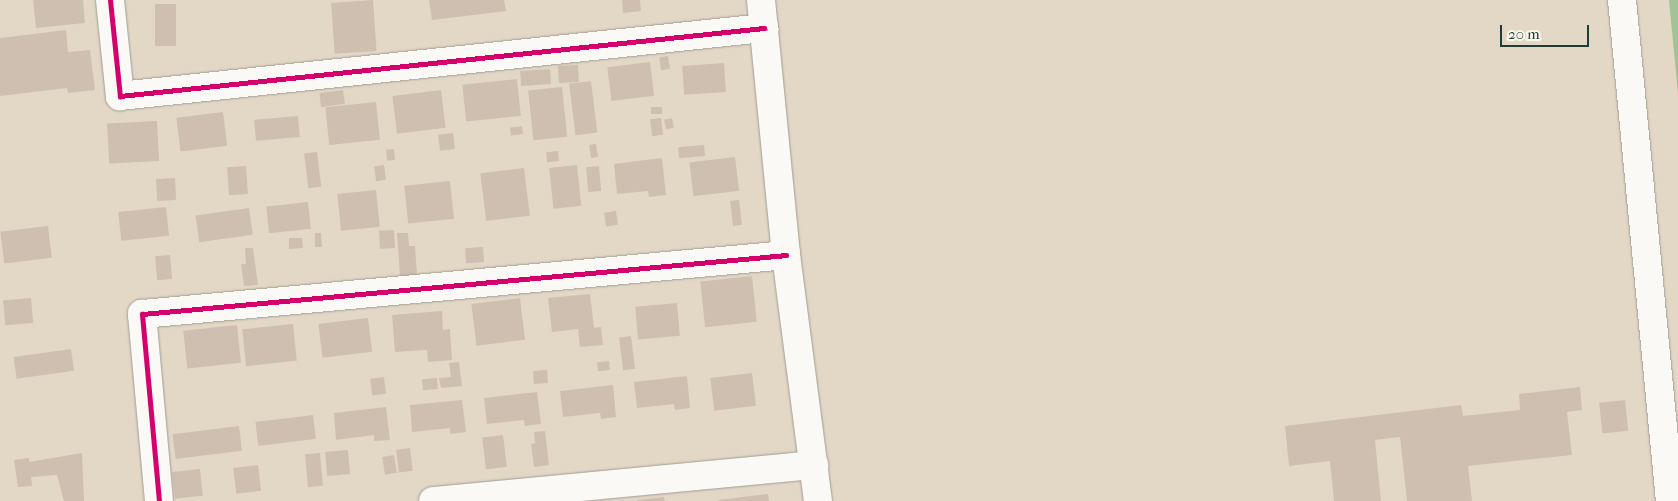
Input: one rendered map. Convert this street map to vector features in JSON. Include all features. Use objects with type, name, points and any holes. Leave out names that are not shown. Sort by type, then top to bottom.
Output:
[{"type":"street","points":[[110,0],[120,96],[764,28]]},
{"type":"street","points":[[761,0],[786,255],[818,501]]},
{"type":"street","points":[[1622,0],[1670,501]]},
{"type":"street","points":[[159,501],[142,314],[786,255]]},
{"type":"street","points":[[433,501],[814,465]]},
{"type":"green space","points":[[1669,0],[1678,0],[1678,94]]},
{"type":"building","points":[[33,0],[83,0],[85,23],[36,28]]},
{"type":"building","points":[[373,0],[377,51],[335,54],[331,3]]},
{"type":"building","points":[[429,0],[504,0],[506,11],[432,20]]},
{"type":"building","points":[[622,0],[640,0],[641,11],[623,13]]},
{"type":"building","points":[[155,4],[176,4],[176,46],[155,46]]},
{"type":"building","points":[[66,30],[68,52],[90,50],[95,90],[68,93],[67,88],[0,96],[0,38]]},
{"type":"building","points":[[668,56],[670,69],[661,70],[659,57]]},
{"type":"building","points":[[650,62],[654,96],[611,101],[607,67]]},
{"type":"building","points":[[724,63],[726,92],[684,95],[682,66]]},
{"type":"building","points":[[578,65],[579,82],[559,83],[558,66]]},
{"type":"building","points":[[550,69],[551,84],[521,86],[520,71]]},
{"type":"building","points":[[517,79],[521,116],[466,122],[462,85]]},
{"type":"building","points":[[591,81],[597,133],[576,135],[569,84]]},
{"type":"building","points":[[562,87],[567,137],[533,140],[528,91]]},
{"type":"building","points":[[343,90],[345,104],[321,107],[319,93]]},
{"type":"building","points":[[441,90],[446,128],[397,134],[392,96]]},
{"type":"building","points":[[376,102],[380,140],[329,145],[325,107]]},
{"type":"building","points":[[651,107],[662,107],[662,114],[651,114]]},
{"type":"building","points":[[223,112],[227,146],[180,151],[176,118]]},
{"type":"building","points":[[298,116],[300,137],[256,141],[254,120]]},
{"type":"building","points":[[661,118],[663,135],[652,136],[650,119]]},
{"type":"building","points":[[672,118],[674,128],[666,129],[664,120]]},
{"type":"building","points":[[157,121],[159,161],[109,164],[107,124]]},
{"type":"building","points":[[522,126],[523,134],[511,135],[510,127]]},
{"type":"building","points":[[453,133],[455,149],[440,151],[438,135]]},
{"type":"building","points":[[596,144],[598,157],[591,158],[589,145]]},
{"type":"building","points":[[704,145],[705,156],[679,158],[678,147]]},
{"type":"building","points":[[394,149],[395,160],[387,161],[386,150]]},
{"type":"building","points":[[558,151],[559,161],[547,162],[546,152]]},
{"type":"building","points":[[317,152],[321,187],[308,188],[304,154]]},
{"type":"building","points":[[735,157],[739,191],[693,196],[689,163]]},
{"type":"building","points":[[662,158],[666,195],[649,197],[648,191],[617,194],[614,164]]},
{"type":"building","points":[[384,165],[386,180],[376,181],[374,166]]},
{"type":"building","points":[[577,165],[581,206],[553,209],[549,168]]},
{"type":"building","points":[[246,166],[248,194],[229,195],[227,167]]},
{"type":"building","points":[[599,166],[601,191],[588,192],[586,167]]},
{"type":"building","points":[[524,168],[530,216],[486,221],[480,173]]},
{"type":"building","points":[[175,178],[176,200],[157,201],[156,179]]},
{"type":"building","points":[[450,181],[454,219],[408,224],[404,186]]},
{"type":"building","points":[[376,190],[380,227],[341,231],[337,194]]},
{"type":"building","points":[[739,200],[742,225],[733,226],[730,201]]},
{"type":"building","points":[[308,202],[311,229],[269,233],[266,206]]},
{"type":"building","points":[[166,207],[169,236],[121,241],[118,212]]},
{"type":"building","points":[[249,208],[253,235],[199,242],[196,216]]},
{"type":"building","points":[[616,211],[618,225],[606,227],[604,213]]},
{"type":"building","points":[[48,226],[52,258],[4,264],[0,232]]},
{"type":"building","points":[[394,230],[395,248],[380,249],[379,231]]},
{"type":"building","points":[[315,233],[321,233],[322,247],[315,247]]},
{"type":"building","points":[[397,233],[408,233],[409,246],[415,246],[417,275],[400,276]]},
{"type":"building","points":[[289,238],[302,238],[303,248],[289,249]]},
{"type":"building","points":[[483,247],[484,262],[466,263],[465,248]]},
{"type":"building","points":[[245,248],[253,248],[258,285],[244,286],[241,264],[246,264]]},
{"type":"building","points":[[170,255],[172,279],[157,280],[155,256]]},
{"type":"building","points":[[752,276],[757,322],[705,327],[700,281]]},
{"type":"building","points":[[590,294],[594,328],[601,327],[603,345],[580,347],[578,329],[552,332],[548,298]]},
{"type":"building","points":[[31,298],[33,323],[5,325],[3,300]]},
{"type":"building","points":[[520,298],[525,340],[476,346],[471,304]]},
{"type":"building","points":[[677,303],[680,336],[638,340],[635,307]]},
{"type":"building","points":[[442,311],[443,330],[450,329],[452,360],[428,362],[427,350],[395,352],[392,315]]},
{"type":"building","points":[[368,318],[372,352],[323,358],[318,324]]},
{"type":"building","points":[[293,324],[297,361],[246,366],[242,329]]},
{"type":"building","points":[[237,325],[241,363],[187,368],[183,331]]},
{"type":"building","points":[[631,336],[635,369],[623,370],[619,337]]},
{"type":"building","points":[[71,349],[74,371],[17,379],[14,357]]},
{"type":"building","points":[[609,361],[610,370],[598,371],[597,362]]},
{"type":"building","points":[[459,362],[462,386],[441,388],[439,378],[451,377],[449,363]]},
{"type":"building","points":[[547,370],[548,383],[534,384],[533,371]]},
{"type":"building","points":[[752,373],[756,406],[714,411],[710,378]]},
{"type":"building","points":[[687,376],[690,408],[675,410],[674,404],[637,408],[634,382]]},
{"type":"building","points":[[384,377],[386,394],[372,396],[370,379]]},
{"type":"building","points":[[437,378],[438,389],[423,390],[422,379]]},
{"type":"building","points":[[613,385],[616,417],[601,419],[600,413],[563,417],[560,391]]},
{"type":"building","points":[[1580,387],[1582,410],[1567,412],[1572,455],[1468,466],[1472,501],[1407,501],[1400,437],[1375,440],[1381,501],[1334,501],[1330,461],[1289,466],[1285,426],[1461,405],[1463,416],[1520,410],[1519,394]]},
{"type":"building","points":[[537,392],[541,424],[525,426],[524,420],[487,424],[484,398]]},
{"type":"building","points":[[462,400],[466,432],[450,434],[450,428],[412,432],[410,405]]},
{"type":"building","points":[[1625,400],[1628,431],[1602,434],[1599,403]]},
{"type":"building","points":[[386,407],[390,440],[374,441],[374,435],[336,440],[334,413]]},
{"type":"building","points":[[313,415],[316,439],[258,446],[255,422]]},
{"type":"building","points":[[239,426],[242,451],[176,459],[172,434]]},
{"type":"building","points":[[545,431],[549,465],[534,467],[531,444],[535,443],[534,432]]},
{"type":"building","points":[[503,435],[507,467],[486,469],[482,438]]},
{"type":"building","points":[[410,448],[413,471],[399,473],[396,450]]},
{"type":"building","points":[[348,450],[350,474],[327,476],[325,452]]},
{"type":"building","points":[[82,453],[84,501],[64,501],[57,475],[31,477],[32,486],[18,487],[14,460],[29,458],[29,462]]},
{"type":"building","points":[[320,453],[323,486],[308,487],[305,454]]},
{"type":"building","points":[[394,455],[397,473],[385,475],[382,457]]},
{"type":"building","points":[[258,465],[261,491],[236,494],[233,468]]},
{"type":"building","points":[[200,469],[203,496],[175,499],[172,472]]},
{"type":"building","points":[[768,494],[769,501],[718,501],[718,500]]},
{"type":"building","points":[[664,497],[665,501],[637,501],[637,500]]},
{"type":"cycle path","points":[[110,0],[120,96],[764,28]]},
{"type":"cycle path","points":[[159,501],[142,314],[786,255]]}]
